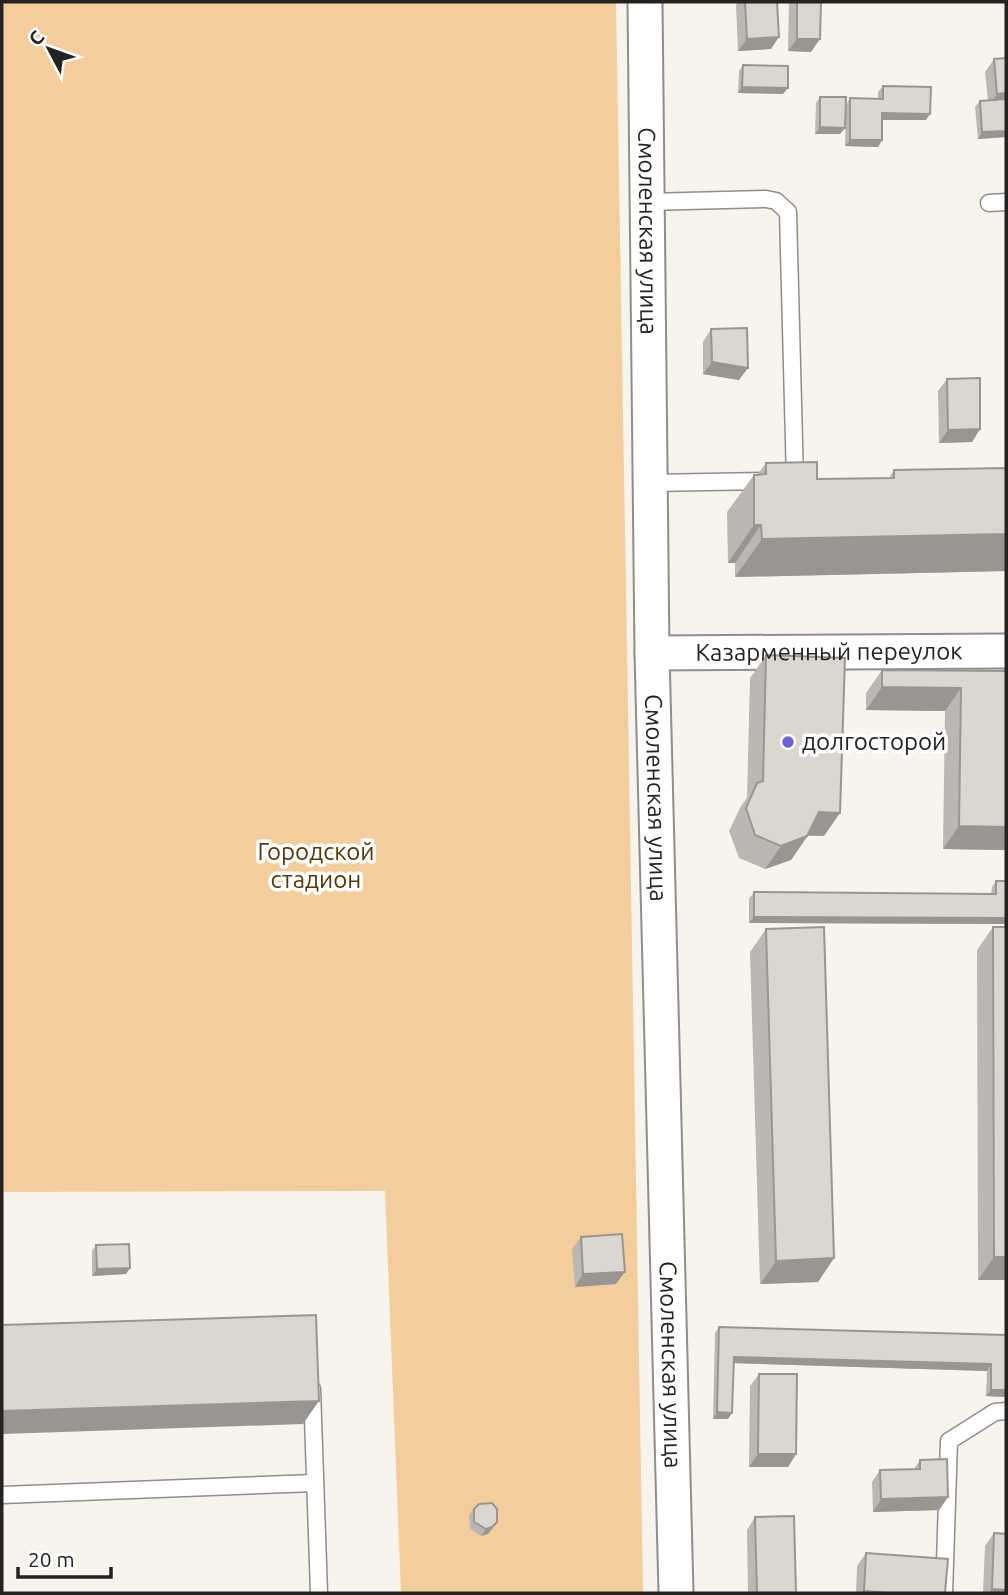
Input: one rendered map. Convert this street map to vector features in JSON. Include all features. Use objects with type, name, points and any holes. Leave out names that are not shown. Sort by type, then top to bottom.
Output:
[{"type":"street","name":"Смоленская улица","points":[[645,2],[652,653],[676,1593]]},
{"type":"street","name":"Казарменный переулок","points":[[652,653],[1006,651]]},
{"type":"lane","points":[[647,202],[766,199],[776,201],[788,212],[802,480],[651,483]]},
{"type":"lane","points":[[989,203],[1006,202]]},
{"type":"lane","points":[[311,1367],[319,1593]]},
{"type":"lane","points":[[944,1593],[950,1441],[995,1412],[1006,1411]]},
{"type":"lane","points":[[2,1495],[315,1483]]},
{"type":"green space","name":"Городской стадион","points":[[2,2],[616,2],[643,1593],[401,1593],[385,1191],[2,1192]]},
{"type":"building","points":[[745,2],[777,2],[779,37],[747,39]]},
{"type":"building","points":[[797,2],[821,2],[820,39],[797,39]]},
{"type":"building","points":[[1006,58],[1006,93],[997,94],[994,59]]},
{"type":"building","points":[[743,65],[788,66],[788,88],[742,87]]},
{"type":"building","points":[[883,86],[931,87],[930,114],[882,113],[882,140],[850,140],[850,98],[883,99]]},
{"type":"building","points":[[820,97],[846,97],[845,128],[820,127]]},
{"type":"building","points":[[1006,99],[1006,131],[982,132],[980,101]]},
{"type":"building","points":[[747,328],[748,368],[712,362],[711,329]]},
{"type":"building","points":[[980,378],[980,429],[948,430],[947,379]]},
{"type":"building","points":[[817,462],[817,479],[894,478],[894,470],[1006,468],[1006,534],[762,539],[761,525],[754,525],[754,475],[766,474],[766,463]]},
{"type":"building","name":"долгосторой","points":[[766,655],[845,658],[840,813],[819,812],[807,836],[781,846],[755,835],[746,808],[757,783],[763,781]]},
{"type":"building","points":[[882,670],[1006,671],[1006,827],[959,826],[961,688],[882,687]]},
{"type":"building","points":[[996,881],[1006,881],[1006,918],[754,917],[754,892],[996,894]]},
{"type":"building","points":[[824,927],[834,1258],[776,1261],[766,929]]},
{"type":"building","points":[[993,927],[1006,927],[1006,1257],[994,1257]]},
{"type":"building","points":[[622,1234],[625,1272],[583,1274],[581,1237]]},
{"type":"building","points":[[129,1244],[130,1268],[97,1269],[96,1245]]},
{"type":"building","points":[[316,1315],[319,1401],[2,1411],[2,1325]]},
{"type":"building","points":[[719,1327],[1006,1335],[1006,1390],[991,1390],[991,1364],[734,1357],[732,1413],[717,1412]]},
{"type":"building","points":[[759,1374],[797,1374],[796,1454],[758,1454]]},
{"type":"building","points":[[947,1459],[948,1497],[881,1499],[880,1470],[920,1469],[920,1460]]},
{"type":"building","points":[[492,1503],[497,1509],[497,1522],[486,1529],[474,1522],[474,1509],[479,1504]]},
{"type":"building","points":[[794,1516],[796,1593],[757,1593],[755,1517]]},
{"type":"building","points":[[994,1533],[1006,1534],[1006,1590],[992,1589]]},
{"type":"building","points":[[866,1553],[948,1559],[945,1593],[864,1591]]},
{"type":"place","name":"долгосторой","points":[[788,742]]}]
